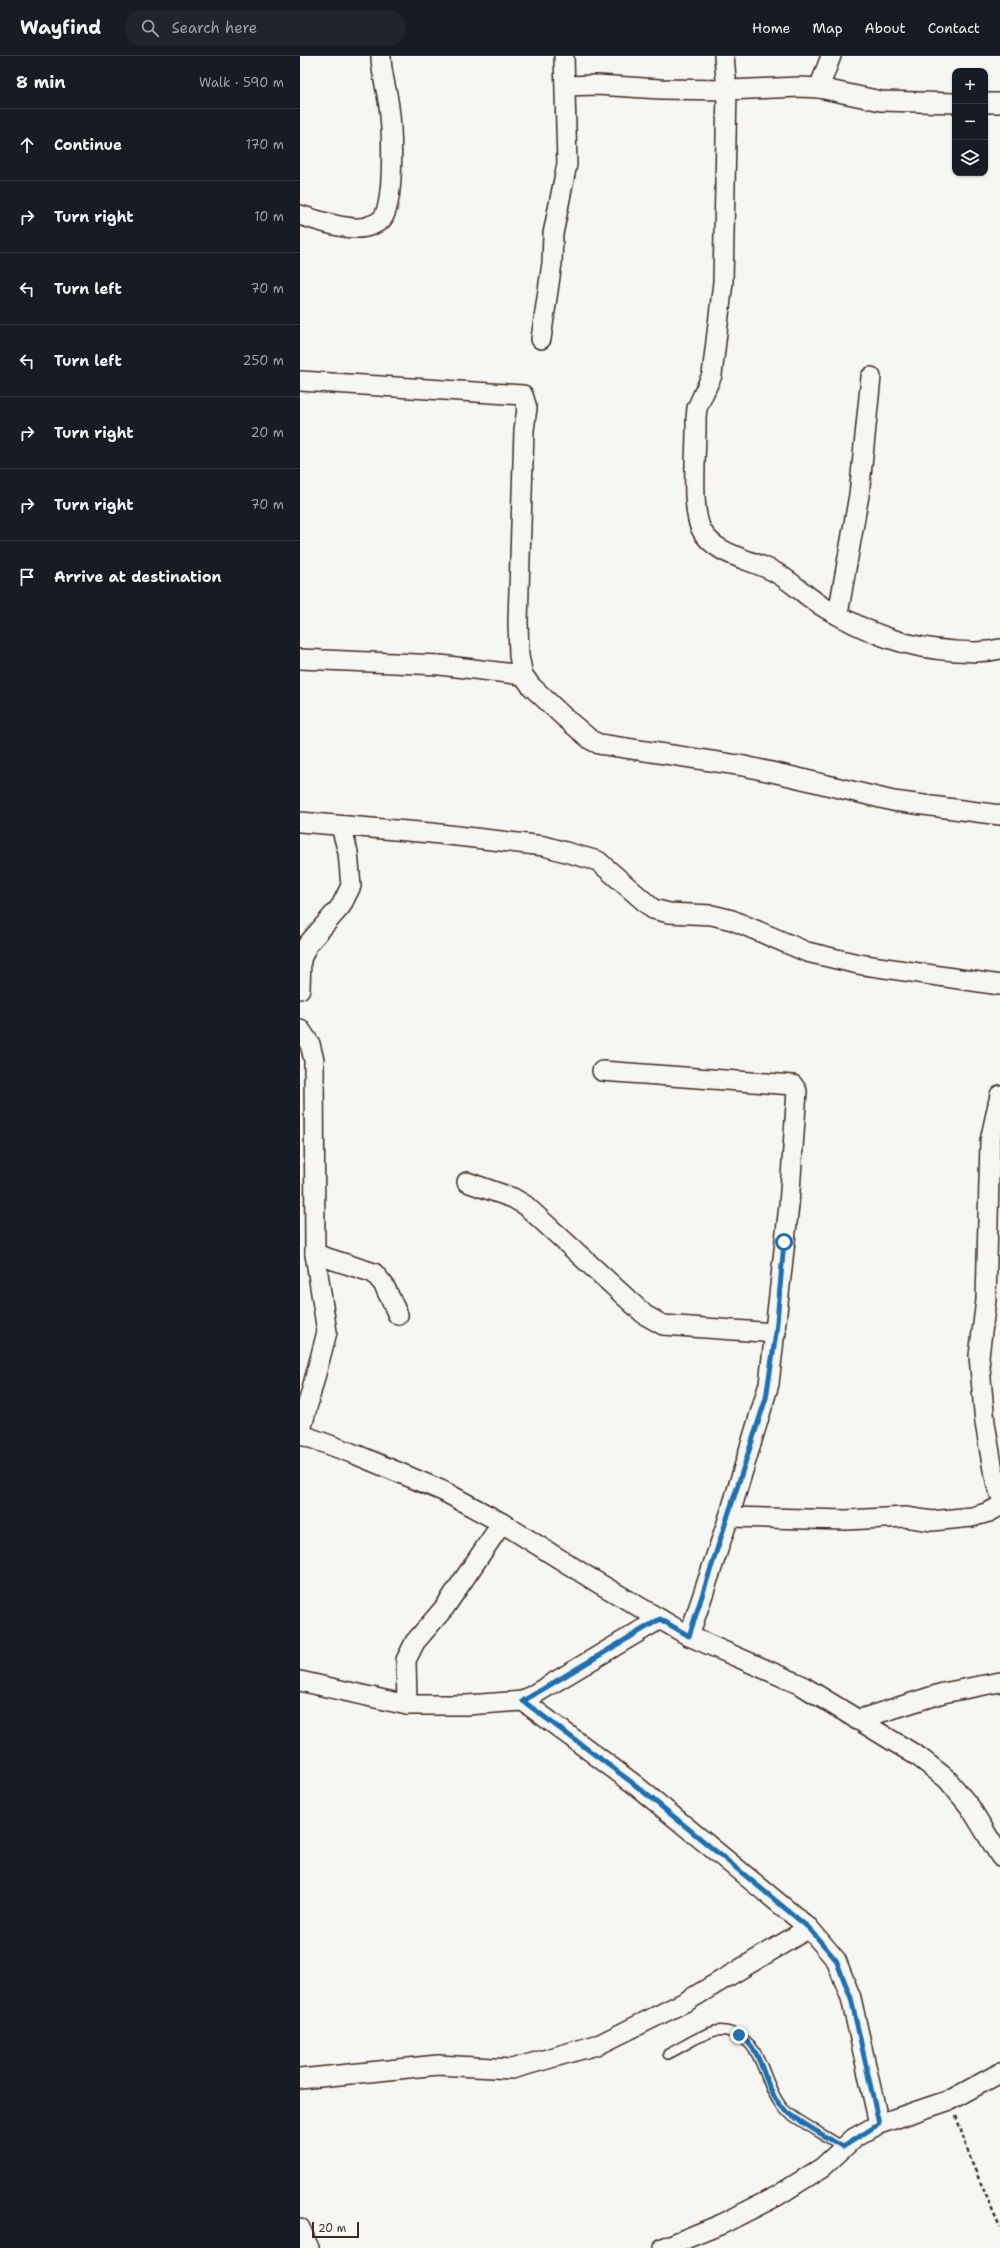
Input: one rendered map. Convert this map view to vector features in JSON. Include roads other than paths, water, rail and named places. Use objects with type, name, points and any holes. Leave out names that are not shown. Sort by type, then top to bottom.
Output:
[{"type":"street","points":[[300,215],[333,226],[367,227],[381,220],[388,207],[391,185],[389,108],[381,71],[381,56]]},
{"type":"street","points":[[541,339],[552,263],[553,234],[567,164],[564,56]]},
{"type":"street","points":[[724,56],[727,90],[723,282],[712,375],[697,408],[696,418],[696,508],[702,531],[710,542],[735,556],[772,571],[824,608],[838,614],[864,630],[900,644],[932,650],[984,653],[1000,649]]},
{"type":"street","points":[[819,88],[831,56]]},
{"type":"street","points":[[566,86],[597,84],[660,89],[727,90],[819,88],[881,101],[952,103]]},
{"type":"street","points":[[988,103],[1000,103]]},
{"type":"street","points":[[838,614],[859,495],[871,377]]},
{"type":"street","points":[[300,381],[523,395],[527,408],[524,430],[518,622],[519,656],[523,675],[564,717],[591,740],[599,744],[751,768],[893,802],[1000,815]]},
{"type":"street","points":[[300,659],[440,665],[523,675]]},
{"type":"street","points":[[300,822],[341,827],[431,833],[544,846],[598,861],[653,909],[669,913],[712,915],[732,920],[807,952],[858,964],[1000,985]]},
{"type":"street","points":[[300,989],[300,959],[308,944],[341,906],[351,886],[348,852],[341,827]]},
{"type":"street","points":[[300,1029],[310,1044],[314,1060],[315,1254],[326,1332],[300,1434],[358,1455],[436,1488],[502,1523],[595,1581],[689,1636],[801,1685],[919,1757],[947,1779],[970,1807],[1000,1856]]},
{"type":"street","points":[[602,1071],[793,1085],[795,1088],[789,1206],[776,1333],[766,1398],[729,1517],[689,1636]]},
{"type":"street","points":[[1000,1095],[990,1141],[986,1300],[979,1356],[985,1423],[993,1470],[1000,1494]]},
{"type":"street","points":[[467,1182],[513,1198],[525,1206],[645,1315],[663,1325],[776,1333]]},
{"type":"street","points":[[315,1254],[374,1273],[384,1285],[398,1315]]},
{"type":"street","points":[[729,1517],[846,1520],[905,1516],[932,1522],[972,1516],[988,1512],[1000,1506]]},
{"type":"street","points":[[407,1705],[406,1660],[415,1642],[445,1607],[502,1523]]},
{"type":"street","points":[[300,1680],[407,1705],[467,1705],[523,1701],[660,1619]]},
{"type":"street","points":[[857,1720],[943,1693],[1000,1682]]},
{"type":"street","points":[[523,1701],[634,1784],[809,1928],[836,1960],[851,1998],[879,2124]]},
{"type":"street","points":[[300,2080],[438,2065],[512,2069],[600,2044],[687,2001],[809,1928]]},
{"type":"street","points":[[663,2248],[722,2224],[777,2196],[822,2167],[843,2147],[879,2124],[950,2100],[1000,2073]]},
{"type":"street","points":[[300,2228],[309,2248]]},
{"type":"lane","points":[[668,2054],[715,2031],[727,2031],[739,2035],[754,2048],[771,2089],[783,2109],[843,2147]]}]
